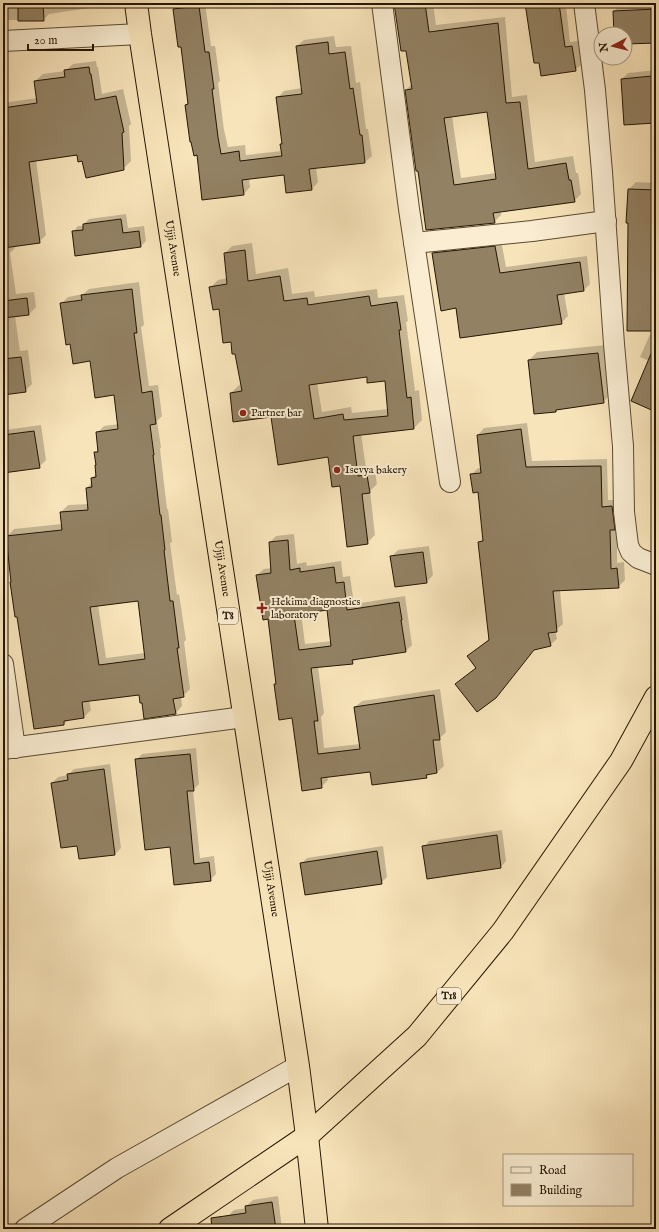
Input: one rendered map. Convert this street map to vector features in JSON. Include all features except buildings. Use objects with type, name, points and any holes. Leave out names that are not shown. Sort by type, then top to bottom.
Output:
[{"type":"highway","name":"Ujiji Avenue","points":[[136,3],[298,1066],[317,1229]]},
{"type":"highway","name":"T18","points":[[170,1229],[307,1136],[417,1036],[502,931],[621,761],[656,697]]},
{"type":"street","points":[[382,3],[414,243],[450,482]]},
{"type":"street","points":[[584,3],[595,90],[606,221],[623,446],[624,512],[628,545],[631,552],[638,558],[656,565]]},
{"type":"street","points":[[3,41],[140,34]]},
{"type":"street","points":[[414,243],[532,231],[606,221]]},
{"type":"street","points":[[3,664],[9,748],[244,717]]},
{"type":"street","points":[[25,1229],[117,1168],[298,1066]]},
{"type":"place","name":"Partner bar","points":[[243,413]]},
{"type":"place","name":"Isevya bakery","points":[[337,470]]},
{"type":"place","name":"Hekima diagnostics laboratory","points":[[262,608]]}]
